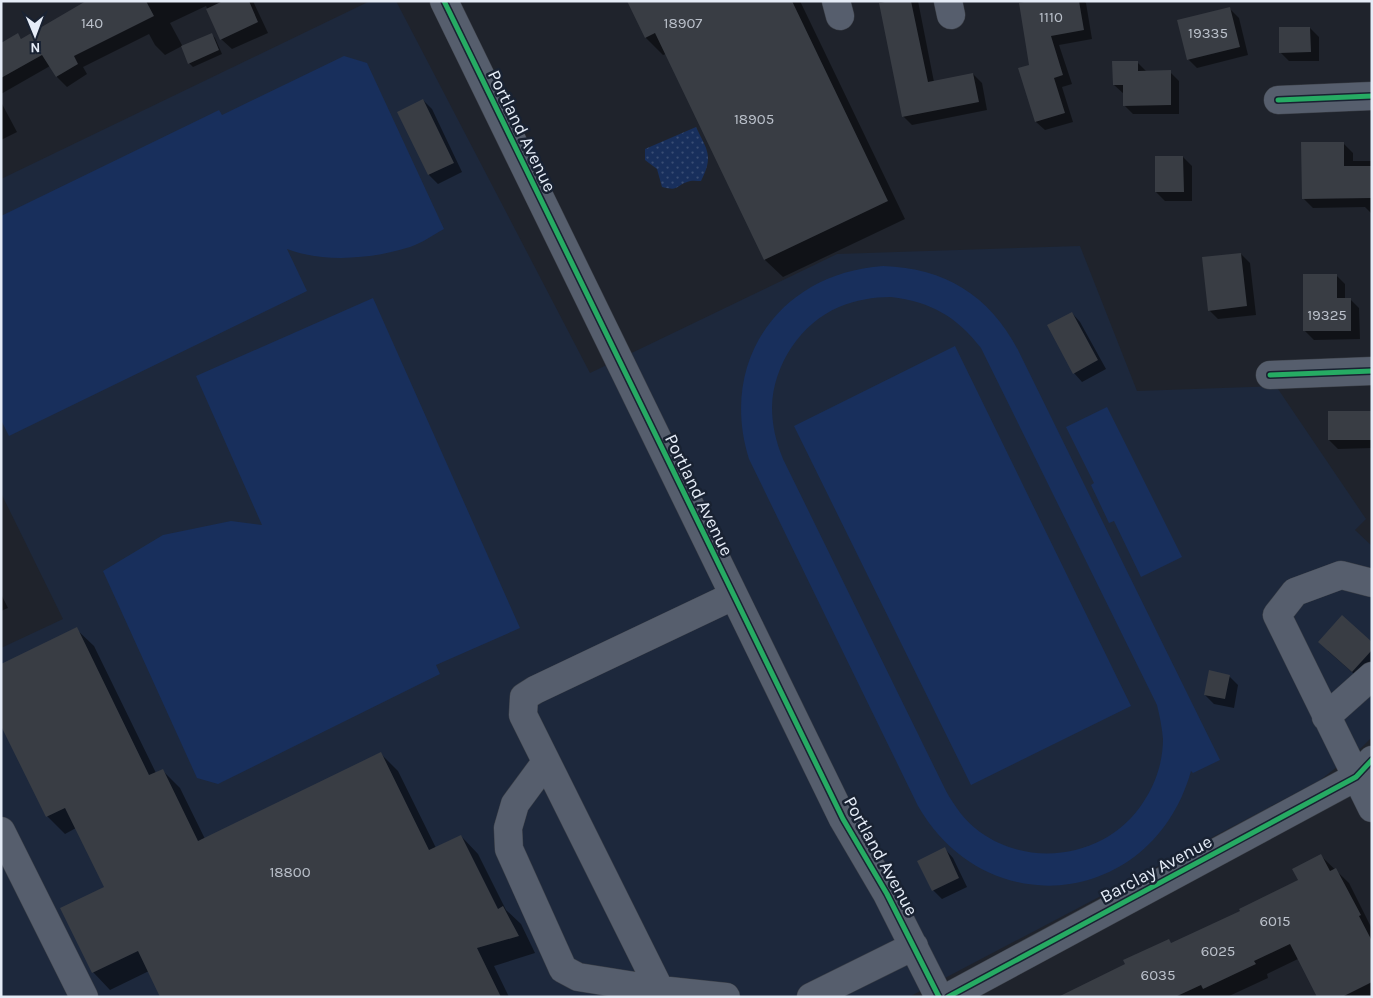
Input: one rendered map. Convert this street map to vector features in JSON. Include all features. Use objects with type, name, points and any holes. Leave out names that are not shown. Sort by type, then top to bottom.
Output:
[{"type":"street","name":"Portland Avenue","points":[[444,1],[843,819],[887,894],[939,997]]},
{"type":"street","points":[[1278,100],[1372,96]]},
{"type":"street","points":[[1270,375],[1372,371]]},
{"type":"street","points":[[1372,583],[1341,575],[1294,592],[1277,614],[1326,717],[1364,769],[1372,808]]},
{"type":"street","points":[[660,990],[523,715],[524,698],[535,690],[733,596]]},
{"type":"street","points":[[1326,717],[1372,676]]},
{"type":"street","points":[[546,762],[514,804],[508,828],[509,849],[563,969],[578,977],[660,990],[726,997]]},
{"type":"street","name":"Barclay Avenue","points":[[948,997],[1364,769]]},
{"type":"street","points":[[1,831],[84,997]]},
{"type":"street","points":[[811,997],[914,946]]},
{"type":"shaded area","points":[[370,1],[396,1],[590,373],[837,254],[1080,246],[1137,391],[1276,386],[1366,519],[1355,530],[1372,546],[1372,737],[1319,781],[909,997],[1,997],[1,648],[63,619],[1,493],[1,179]]},
{"type":"shaded area","points":[[344,56],[367,63],[444,229],[410,247],[364,257],[332,258],[287,249],[307,291],[9,436],[1,420],[1,216],[219,110],[222,115]]},
{"type":"shaded area","points":[[696,127],[708,153],[707,165],[701,181],[689,181],[674,188],[662,187],[657,169],[645,160],[645,149]]},
{"type":"shaded area","points":[[883,266],[926,272],[945,279],[963,288],[979,300],[1006,331],[1018,350],[1220,760],[1193,773],[1191,771],[1171,816],[1142,850],[1106,873],[1066,884],[1025,884],[985,871],[948,845],[918,806],[749,459],[742,423],[743,388],[751,356],[766,328],[788,304],[815,285],[847,272]],"holes":[[[878,298],[905,299],[942,312],[962,327],[981,348],[1157,705],[1163,747],[1160,764],[1152,787],[1129,820],[1111,834],[1091,845],[1069,851],[1046,853],[1023,851],[1001,844],[980,832],[953,803],[778,446],[772,407],[774,391],[784,361],[801,335],[825,314],[839,307],[858,301]]]},
{"type":"shaded area","points":[[373,298],[520,628],[436,665],[440,674],[218,784],[197,778],[103,571],[163,535],[231,521],[262,525],[196,376]]},
{"type":"shaded area","points":[[955,346],[1131,706],[971,785],[794,426]]},
{"type":"shaded area","points":[[1107,407],[1182,557],[1141,577],[1114,521],[1109,523],[1091,485],[1094,483],[1066,427]]},
{"type":"building","points":[[86,1],[146,1],[154,16],[74,56],[78,64],[56,77],[42,55],[1,78],[1,43],[18,33],[21,39]]},
{"type":"building","points":[[223,1],[249,1],[258,22],[220,40],[206,9]]},
{"type":"building","points":[[627,1],[792,1],[888,201],[764,260],[655,33],[645,38]]},
{"type":"building","points":[[911,1],[928,82],[973,73],[979,102],[902,117],[879,3]]},
{"type":"building","points":[[1029,1],[1079,1],[1084,30],[1051,36],[1063,75],[1054,78],[1065,113],[1035,122],[1018,68],[1029,65],[1019,3]]},
{"type":"building","points":[[1230,7],[1240,47],[1187,60],[1177,20]]},
{"type":"building","points":[[1279,27],[1310,27],[1311,52],[1279,53]]},
{"type":"building","points":[[212,33],[219,50],[188,64],[181,46]]},
{"type":"building","points":[[1112,61],[1138,61],[1138,71],[1171,70],[1171,105],[1123,106],[1123,85],[1113,85]]},
{"type":"building","points":[[423,99],[454,163],[428,175],[397,112]]},
{"type":"building","points":[[1301,142],[1344,142],[1344,166],[1372,166],[1372,198],[1302,199]]},
{"type":"building","points":[[1155,156],[1183,156],[1184,192],[1155,192]]},
{"type":"building","points":[[1241,253],[1247,306],[1208,311],[1202,257]]},
{"type":"building","points":[[1303,274],[1337,274],[1337,298],[1351,298],[1351,331],[1303,331]]},
{"type":"building","points":[[1072,312],[1098,360],[1073,374],[1047,325]]},
{"type":"building","points":[[1328,411],[1372,411],[1372,440],[1328,440]]},
{"type":"building","points":[[1342,615],[1372,642],[1372,650],[1352,672],[1318,642]]},
{"type":"building","points":[[77,627],[149,775],[163,769],[198,841],[381,752],[429,850],[461,835],[498,909],[503,906],[519,936],[477,948],[501,997],[160,997],[138,951],[92,973],[60,908],[104,887],[65,808],[46,817],[1,726],[1,664]]},
{"type":"building","points":[[1209,670],[1230,675],[1225,699],[1204,695]]},
{"type":"building","points":[[945,847],[959,878],[932,891],[917,861]]},
{"type":"building","points":[[1321,854],[1330,871],[1336,868],[1361,915],[1359,916],[1372,941],[1372,982],[1342,997],[1317,997],[1290,944],[1254,961],[1256,964],[1203,989],[1201,985],[1175,997],[1058,997],[1125,964],[1123,960],[1169,939],[1171,943],[1240,911],[1239,909],[1298,880],[1292,869]]},
{"type":"cycle path","points":[[444,1],[843,819],[887,894],[939,997]]},
{"type":"cycle path","points":[[1278,100],[1372,96]]},
{"type":"cycle path","points":[[1270,375],[1372,371]]},
{"type":"cycle path","points":[[948,997],[1356,777],[1372,760]]}]
